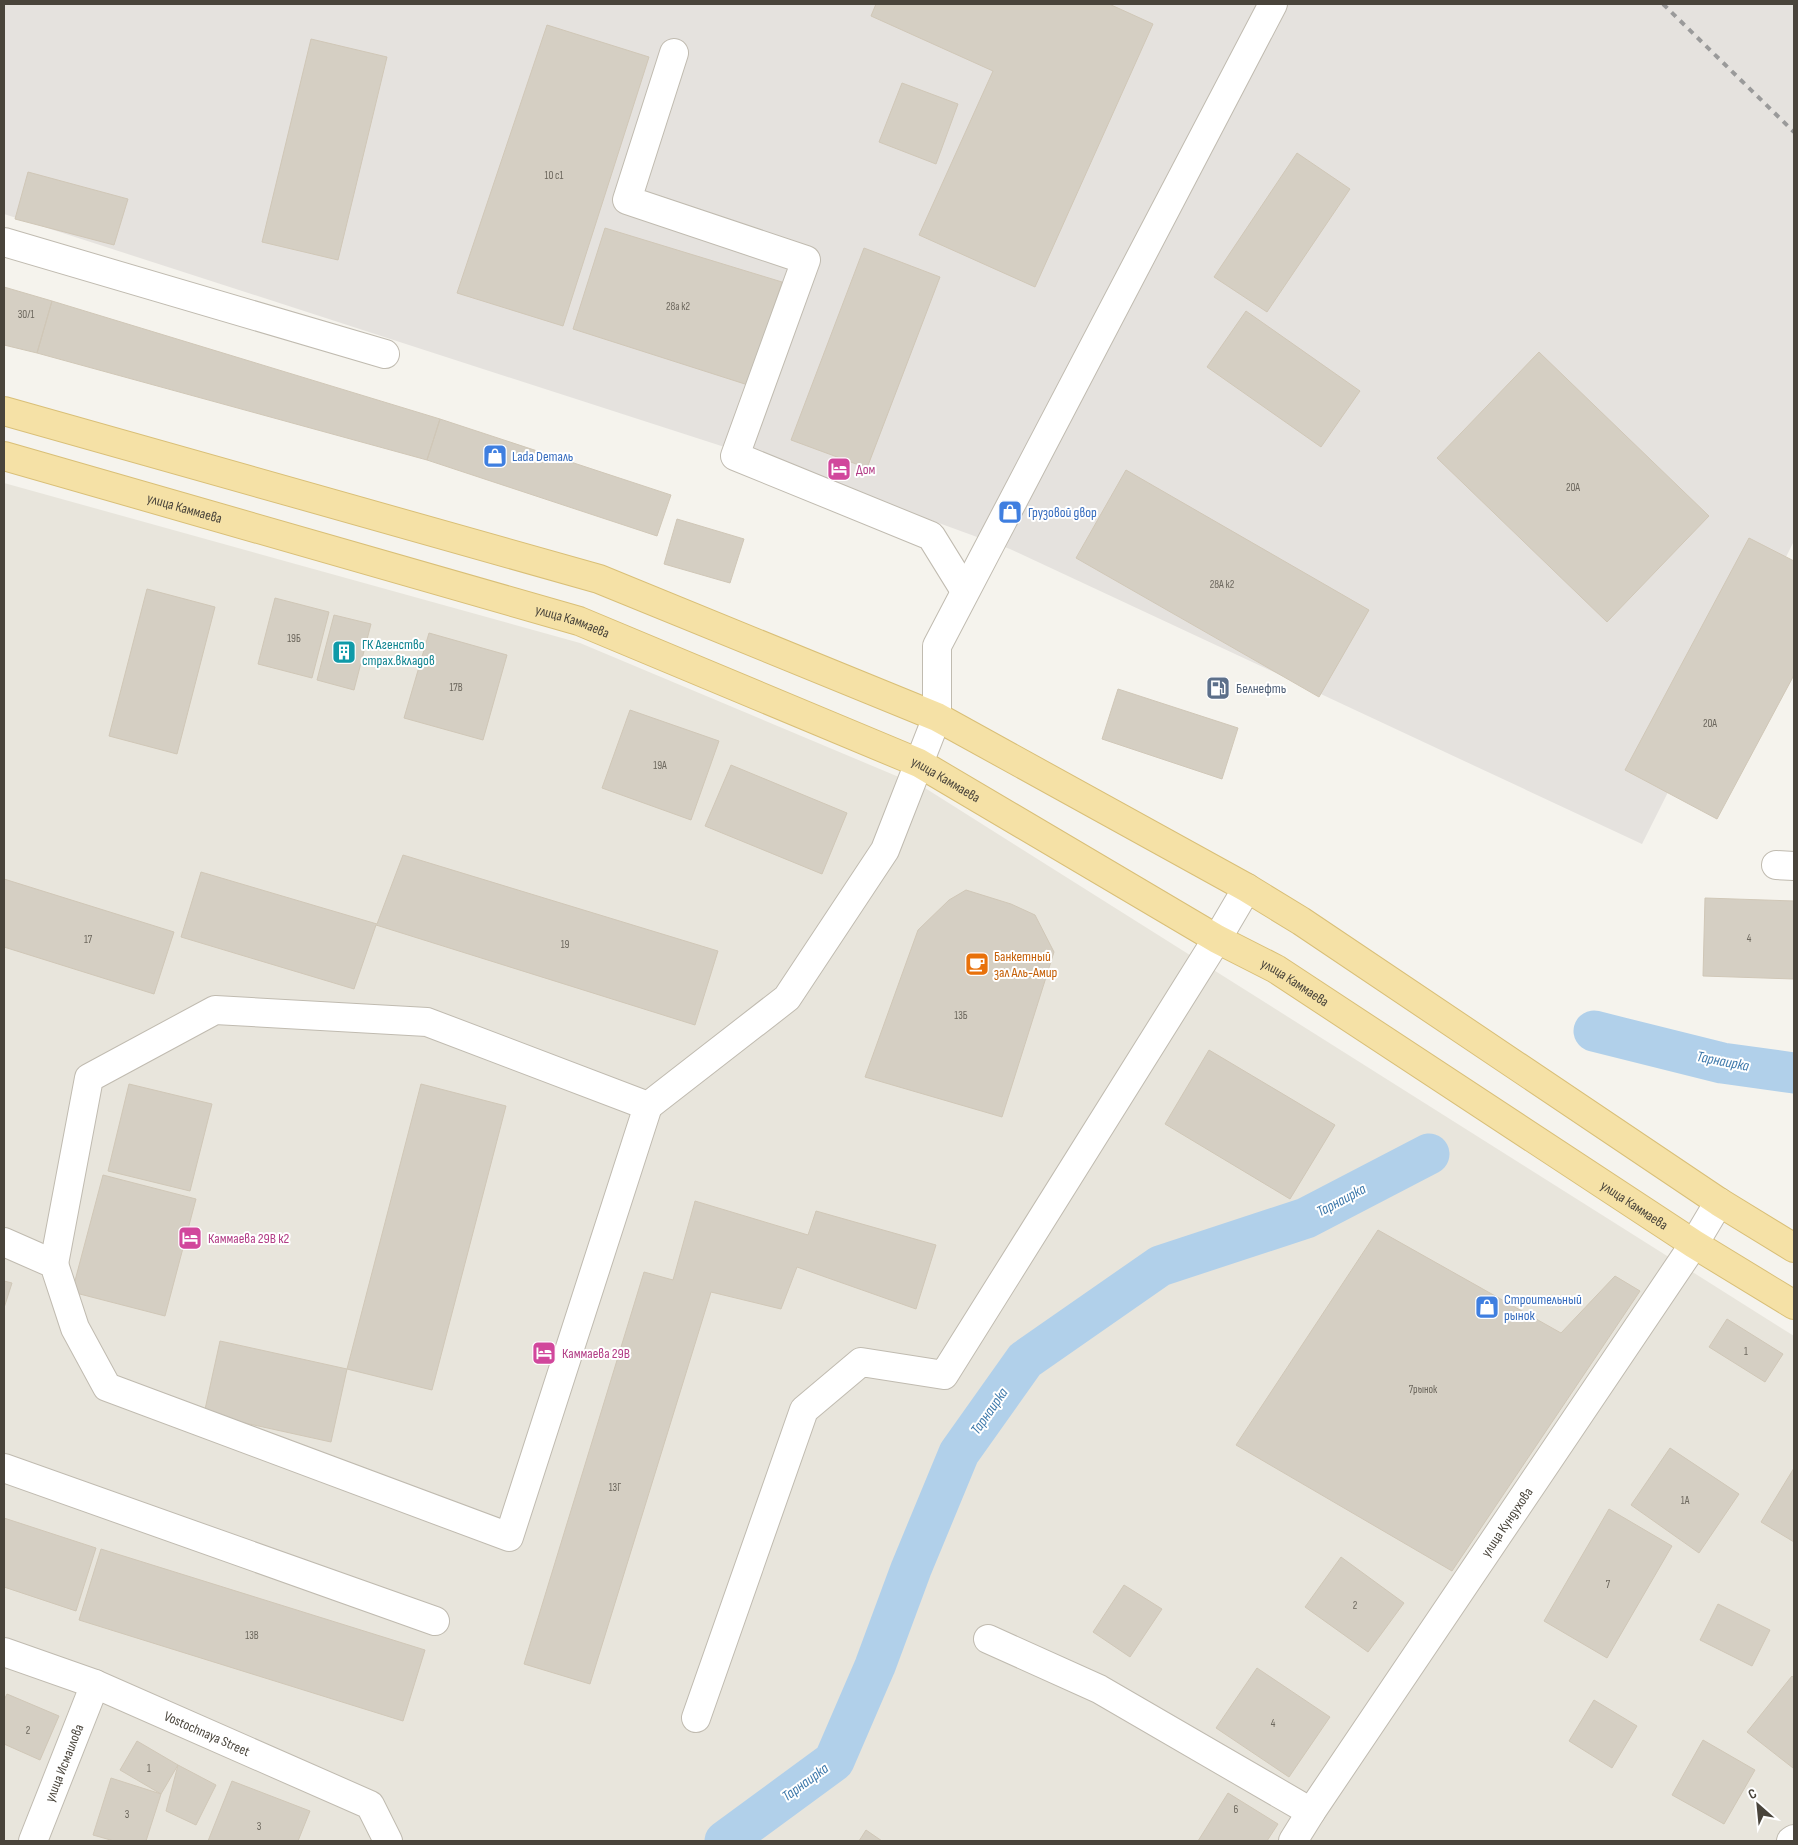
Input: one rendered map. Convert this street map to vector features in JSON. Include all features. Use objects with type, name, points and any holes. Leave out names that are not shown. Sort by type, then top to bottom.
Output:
[{"type":"main road","points":[[4,411],[599,579],[938,717],[1247,888],[1301,921],[1719,1202],[1794,1248]]},
{"type":"main road","name":"улица Каммаева","points":[[4,456],[580,621],[919,763],[1217,939],[1276,969],[1694,1244],[1794,1304]]},
{"type":"street","points":[[648,1106],[427,1022],[215,1010],[89,1078],[54,1264],[75,1328],[107,1387],[509,1537],[648,1106],[787,998],[884,850],[938,717],[937,646],[1273,4]]},
{"type":"street","points":[[674,53],[627,200],[806,260],[735,456],[931,536],[965,591]]},
{"type":"street","points":[[4,242],[385,354]]},
{"type":"street","points":[[696,1718],[804,1410],[861,1362],[944,1375],[1247,888]]},
{"type":"street","name":"улица Кундухова","points":[[1293,1841],[1694,1244],[1719,1202]]},
{"type":"street","points":[[4,1242],[54,1264]]},
{"type":"street","points":[[4,1468],[435,1621]]},
{"type":"street","points":[[988,1639],[1099,1689],[1311,1812]]},
{"type":"street","name":"Vostochnaya Street","points":[[4,1652],[95,1684],[370,1805],[388,1841]]},
{"type":"street","name":"улица Исмаилова","points":[[34,1841],[95,1684]]},
{"type":"shaded area","points":[[4,4],[1794,4],[1794,541],[1642,844],[1010,549],[777,464],[4,214]]},
{"type":"shaded area","points":[[4,483],[580,643],[925,788],[1794,1336],[1794,1841],[4,1841]]},
{"type":"building","points":[[876,4],[1109,4],[1153,24],[1035,287],[919,235],[993,71],[871,16]]},
{"type":"building","points":[[547,25],[649,57],[563,326],[457,293]]},
{"type":"building","points":[[311,39],[387,57],[338,260],[262,242]]},
{"type":"building","points":[[902,83],[958,104],[936,164],[879,142]]},
{"type":"building","points":[[1297,153],[1350,189],[1267,312],[1214,277]]},
{"type":"building","points":[[28,172],[128,199],[114,245],[15,219]]},
{"type":"building","points":[[605,228],[782,282],[748,385],[573,329]]},
{"type":"building","points":[[864,248],[940,277],[867,468],[791,440]]},
{"type":"building","points":[[4,287],[52,301],[37,353],[4,345]]},
{"type":"building","points":[[52,301],[440,419],[427,460],[37,353]]},
{"type":"building","points":[[1246,311],[1360,391],[1321,447],[1207,367]]},
{"type":"building","points":[[1539,352],[1709,516],[1607,622],[1437,458]]},
{"type":"building","points":[[440,419],[671,495],[657,536],[427,460]]},
{"type":"building","points":[[1126,470],[1369,610],[1319,697],[1076,558]]},
{"type":"building","points":[[677,519],[744,539],[730,583],[664,564]]},
{"type":"building","points":[[1749,538],[1794,561],[1794,675],[1717,819],[1625,770]]},
{"type":"building","points":[[147,589],[215,607],[177,754],[109,736]]},
{"type":"building","points":[[275,598],[329,612],[312,678],[258,664]]},
{"type":"building","name":"ГК Агенство страх.вкладов","points":[[334,615],[371,624],[354,690],[317,680]]},
{"type":"building","points":[[429,633],[507,655],[483,740],[404,718]]},
{"type":"building","points":[[1118,689],[1238,728],[1222,779],[1102,739]]},
{"type":"building","points":[[630,710],[719,741],[691,820],[602,788]]},
{"type":"building","points":[[731,765],[847,813],[822,874],[705,826]]},
{"type":"building","points":[[403,855],[718,951],[695,1025],[376,925],[354,989],[181,937],[201,872],[377,924]]},
{"type":"building","points":[[4,879],[174,932],[154,994],[4,947]]},
{"type":"building","points":[[966,890],[1011,904],[1035,915],[1054,952],[1002,1117],[865,1077],[918,930],[949,900]]},
{"type":"building","points":[[1705,898],[1794,901],[1794,979],[1703,976]]},
{"type":"building","points":[[1209,1050],[1335,1125],[1290,1199],[1165,1124]]},
{"type":"building","points":[[129,1084],[212,1104],[190,1191],[108,1171]]},
{"type":"building","points":[[421,1084],[506,1106],[432,1390],[347,1369]]},
{"type":"building","points":[[103,1175],[196,1199],[165,1316],[72,1292]]},
{"type":"building","points":[[695,1201],[808,1235],[816,1211],[936,1245],[916,1309],[797,1267],[781,1309],[711,1292],[590,1684],[524,1664],[644,1272],[673,1280]]},
{"type":"building","points":[[1378,1230],[1561,1333],[1615,1276],[1640,1291],[1452,1571],[1236,1445]]},
{"type":"building","points":[[4,1281],[12,1283],[4,1308]]},
{"type":"building","points":[[1727,1319],[1783,1354],[1765,1382],[1709,1347]]},
{"type":"building","points":[[220,1341],[347,1369],[331,1442],[204,1414]]},
{"type":"building","points":[[1670,1448],[1739,1494],[1699,1553],[1631,1505]]},
{"type":"building","points":[[1794,1468],[1794,1542],[1761,1522]]},
{"type":"building","points":[[1609,1509],[1672,1546],[1607,1658],[1544,1621]]},
{"type":"building","points":[[4,1518],[96,1548],[76,1611],[4,1587]]},
{"type":"building","points":[[101,1549],[425,1650],[403,1721],[79,1620]]},
{"type":"building","points":[[1341,1557],[1404,1603],[1368,1652],[1305,1607]]},
{"type":"building","points":[[1124,1585],[1162,1609],[1130,1657],[1093,1632]]},
{"type":"building","points":[[1718,1604],[1770,1630],[1752,1666],[1700,1640]]},
{"type":"building","points":[[1257,1668],[1330,1717],[1289,1777],[1216,1728]]},
{"type":"building","points":[[1792,1676],[1794,1678],[1793,1768],[1747,1732]]},
{"type":"building","points":[[7,1694],[59,1716],[40,1760],[4,1744],[4,1700]]},
{"type":"building","points":[[1594,1700],[1637,1726],[1612,1768],[1569,1741]]},
{"type":"building","points":[[1703,1740],[1755,1770],[1724,1824],[1672,1795]]},
{"type":"building","points":[[137,1741],[178,1765],[161,1794],[120,1770]]},
{"type":"building","points":[[178,1765],[216,1785],[196,1825],[166,1811]]},
{"type":"building","points":[[111,1778],[161,1794],[146,1841],[114,1841],[93,1835]]},
{"type":"building","points":[[232,1781],[310,1811],[298,1841],[208,1841]]},
{"type":"building","points":[[1228,1793],[1278,1824],[1267,1841],[1198,1841]]},
{"type":"building","points":[[866,1830],[882,1841],[859,1841]]},
{"type":"waterway","name":"Тарнаирка","points":[[1594,1031],[1722,1063],[1794,1073]]},
{"type":"waterway","name":"Тарнаирка","points":[[725,1841],[834,1761],[875,1666],[911,1569],[959,1453],[1025,1360],[1160,1266],[1306,1218],[1429,1154]]},
{"type":"railway","points":[[1663,4],[1794,132]]},
{"type":"place","name":"Lada Dеталь","points":[[495,456]]},
{"type":"place","name":"Дом","points":[[839,469]]},
{"type":"place","name":"Грузовой двор","points":[[1010,512]]},
{"type":"place","name":"ГК Агенство страх.вкладов","points":[[344,652]]},
{"type":"place","name":"Белнефть","points":[[1218,688]]},
{"type":"place","name":"Банкетный зал Аль-Амир","points":[[977,964]]},
{"type":"place","name":"Каммаева 29В к2","points":[[190,1238]]},
{"type":"place","name":"Строительный рынок","points":[[1487,1307]]},
{"type":"place","name":"Каммаева 29В","points":[[544,1353]]}]
